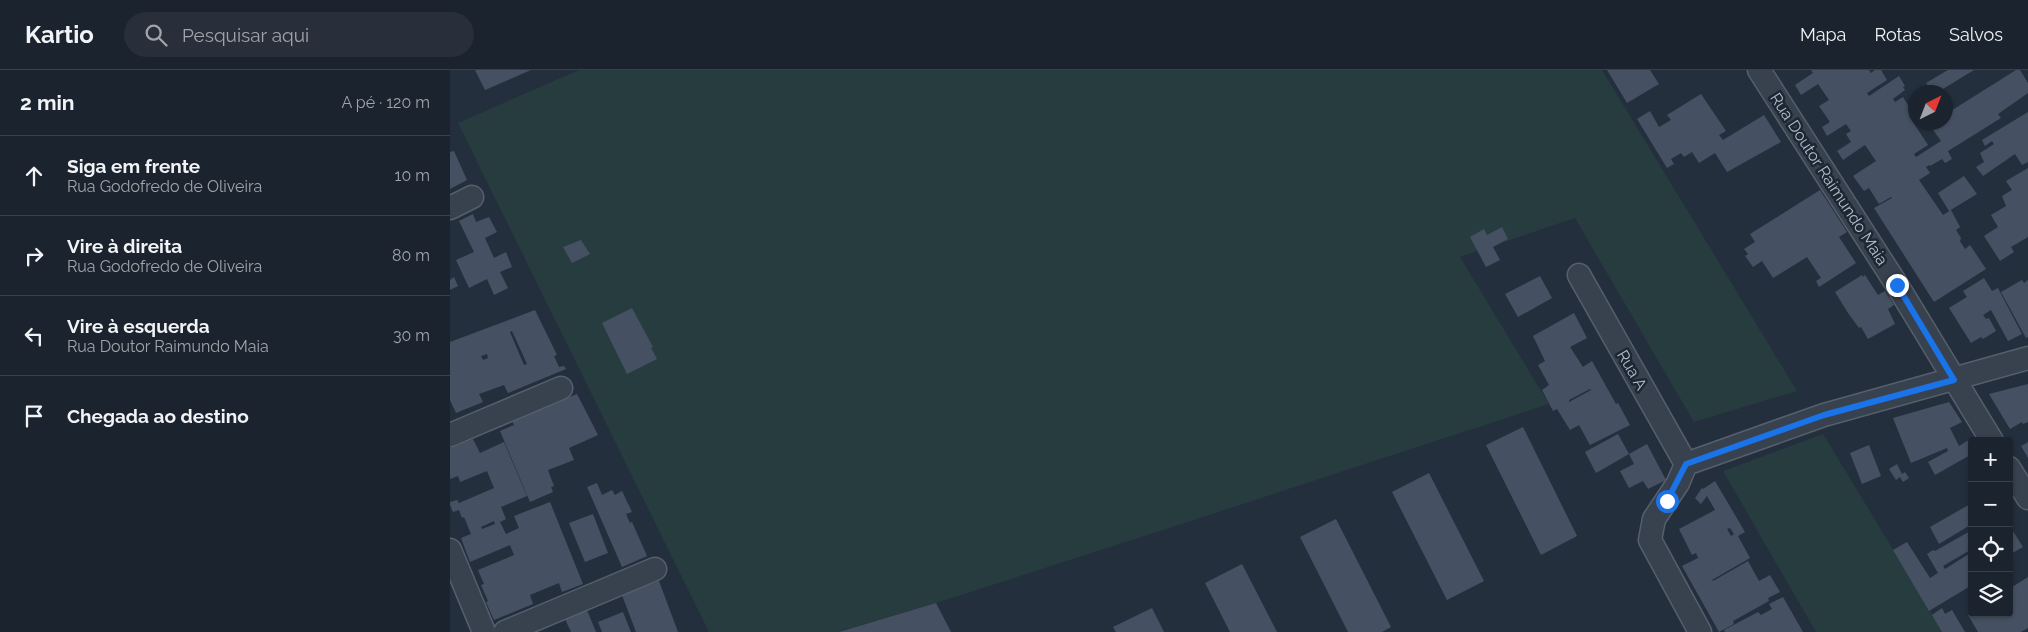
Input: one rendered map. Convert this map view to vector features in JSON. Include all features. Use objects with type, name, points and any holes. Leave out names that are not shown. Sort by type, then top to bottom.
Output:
[{"type":"street","name":"Rua Doutor Raimundo Maia","points":[[1759,70],[1897,285],[1990,437]]},
{"type":"street","points":[[450,208],[472,197]]},
{"type":"street","name":"Rua A","points":[[1578,275],[1686,464]]},
{"type":"street","points":[[1700,632],[1650,540],[1654,519],[1674,489],[1686,464],[1824,415],[2028,358]]},
{"type":"street","points":[[450,435],[561,388]]},
{"type":"street","points":[[2013,474],[2028,498]]},
{"type":"street","points":[[450,550],[484,632]]},
{"type":"street","points":[[505,632],[655,569]]},
{"type":"green space","points":[[579,70],[1602,70],[1797,391],[1694,422],[1575,218],[1460,257],[1549,404],[936,603],[838,632],[709,632],[458,123]]},
{"type":"green space","points":[[1823,434],[1943,632],[1816,632],[1723,471]]},
{"type":"building","points":[[475,70],[531,70],[485,90]]},
{"type":"building","points":[[1607,70],[1650,70],[1659,84],[1627,103]]},
{"type":"building","points":[[1811,70],[1869,70],[1871,73],[1875,70],[1881,70],[1887,80],[1867,93],[1869,96],[1899,76],[1905,86],[1903,87],[1905,90],[1893,99],[1895,102],[1903,97],[1908,105],[1908,130],[1918,130],[1928,145],[1914,154],[1916,157],[1941,141],[1933,130],[1953,130],[1953,110],[2016,70],[2020,70],[2028,83],[2028,93],[1998,114],[2001,118],[1948,151],[1952,159],[1945,163],[1942,159],[1926,167],[1930,173],[1919,180],[1943,215],[1951,210],[1960,227],[1956,230],[1961,238],[1960,241],[1965,249],[1970,245],[1986,269],[1934,302],[1874,208],[1892,198],[1879,204],[1869,188],[1864,191],[1853,176],[1876,161],[1865,145],[1843,160],[1837,151],[1851,142],[1846,134],[1851,131],[1846,124],[1827,136],[1822,127],[1830,122],[1819,106],[1829,100],[1818,84],[1801,95],[1795,85],[1813,73]]},
{"type":"building","points":[[1948,70],[1974,70],[1949,85],[1928,85],[1926,83]]},
{"type":"building","points":[[1701,94],[1726,131],[1719,135],[1723,140],[1764,115],[1781,142],[1727,172],[1715,153],[1699,163],[1692,152],[1684,157],[1681,153],[1671,159],[1674,164],[1667,168],[1637,119],[1650,111],[1659,127],[1671,120],[1667,115]]},
{"type":"building","points":[[2028,112],[2028,162],[2022,165],[2015,154],[1983,176],[1976,167],[1984,162],[1980,153],[1994,144],[1992,141],[1985,146],[1982,140]]},
{"type":"building","points":[[454,151],[467,180],[450,189],[450,152]]},
{"type":"building","points":[[2028,168],[2028,237],[2011,247],[2014,252],[2000,261],[1984,236],[1998,227],[1991,215],[2006,206],[2002,196],[2012,190],[2006,181]]},
{"type":"building","points":[[1964,176],[1977,194],[1949,211],[1938,193]]},
{"type":"building","points":[[1820,190],[1847,232],[1839,237],[1856,263],[1819,287],[1816,281],[1821,278],[1807,257],[1773,278],[1762,261],[1753,267],[1745,256],[1748,254],[1744,249],[1755,242],[1750,234]]},
{"type":"building","points":[[473,214],[476,222],[489,217],[497,232],[485,238],[494,258],[506,252],[512,267],[500,272],[508,288],[494,295],[487,279],[469,288],[456,260],[474,252],[459,221]]},
{"type":"building","points":[[1502,227],[1508,239],[1493,247],[1500,260],[1486,267],[1470,237],[1484,229],[1487,235]]},
{"type":"building","points":[[581,240],[590,254],[572,263],[563,247]]},
{"type":"building","points":[[1862,275],[1863,277],[1865,275],[1878,295],[1885,291],[1894,305],[1888,309],[1895,324],[1868,339],[1835,292]]},
{"type":"building","points":[[1540,276],[1552,298],[1518,317],[1505,294]]},
{"type":"building","points":[[454,277],[458,286],[450,290],[450,280]]},
{"type":"building","points":[[1984,278],[1992,291],[1998,288],[2022,334],[2008,341],[1991,310],[1983,315],[1986,319],[1989,318],[1996,331],[1983,339],[1981,337],[1971,343],[1949,308],[1967,297],[1963,291]]},
{"type":"building","points":[[2022,280],[2024,283],[2028,280],[2028,337],[2026,338],[2001,292]]},
{"type":"building","points":[[632,308],[653,347],[651,348],[657,359],[627,374],[602,323]]},
{"type":"building","points":[[535,310],[557,355],[554,356],[559,367],[564,366],[566,369],[508,393],[504,385],[479,394],[483,402],[456,413],[450,400],[450,342]],"holes":[[[512,331],[527,364],[524,365],[510,332]],[[487,354],[488,358],[483,360],[481,356]]]},
{"type":"building","points":[[1574,313],[1587,338],[1570,347],[1583,367],[1592,361],[1630,425],[1590,445],[1579,425],[1570,430],[1557,409],[1553,411],[1542,390],[1549,385],[1538,365],[1545,361],[1533,336]],"holes":[[[1591,390],[1569,402],[1569,400]]]},
{"type":"building","points":[[2028,384],[2028,422],[2023,424],[2022,422],[2010,429],[1989,394]]},
{"type":"building","points":[[577,394],[598,435],[569,448],[574,460],[548,470],[554,486],[551,487],[553,492],[530,502],[500,431],[514,425],[512,421]]},
{"type":"building","points":[[1949,402],[1962,422],[1950,428],[1959,446],[1968,440],[1968,456],[1935,475],[1928,462],[1948,451],[1947,448],[1911,463],[1893,418]]},
{"type":"building","points":[[1523,427],[1577,536],[1541,555],[1486,445]]},
{"type":"building","points":[[1618,434],[1629,454],[1596,473],[1585,452]]},
{"type":"building","points":[[473,439],[480,453],[504,442],[527,496],[501,507],[506,519],[500,522],[506,534],[519,528],[514,516],[550,502],[583,584],[562,592],[559,583],[530,595],[533,604],[494,620],[486,602],[488,601],[481,585],[484,584],[478,570],[514,555],[510,545],[470,562],[461,538],[471,534],[464,517],[462,518],[459,510],[453,512],[450,502],[457,500],[459,503],[494,488],[487,471],[460,482],[458,476],[450,479],[450,448]],"holes":[[[494,521],[495,524],[482,529],[481,527]]]},
{"type":"building","points":[[2028,442],[2028,458],[2021,446]]},
{"type":"building","points":[[1647,444],[1666,480],[1648,489],[1643,481],[1629,488],[1620,471],[1634,464],[1629,454]]},
{"type":"building","points":[[1869,445],[1881,476],[1862,484],[1850,453]]},
{"type":"building","points":[[1897,464],[1902,474],[1905,472],[1909,478],[1903,482],[1900,477],[1896,480],[1889,469]]},
{"type":"building","points":[[1429,473],[1484,581],[1447,600],[1392,492]]},
{"type":"building","points":[[1715,481],[1745,532],[1738,536],[1750,558],[1712,580],[1748,561],[1759,581],[1770,575],[1780,592],[1768,598],[1769,601],[1733,621],[1734,624],[1719,632],[1682,566],[1698,558],[1696,553],[1692,555],[1679,529],[1715,510],[1707,496],[1701,504],[1695,498],[1703,489]],"holes":[[[1730,528],[1734,534],[1731,536],[1727,529]]]},
{"type":"building","points":[[597,483],[602,495],[612,490],[615,495],[622,491],[632,512],[626,514],[630,523],[632,522],[647,556],[622,567],[587,487]]},
{"type":"building","points":[[1968,505],[1968,526],[1939,544],[1930,527]]},
{"type":"building","points":[[593,514],[608,553],[585,562],[569,523]]},
{"type":"building","points":[[1336,519],[1391,627],[1382,632],[1348,632],[1300,537]]},
{"type":"building","points":[[2013,531],[2023,547],[2013,553]]},
{"type":"building","points":[[1968,532],[1968,551],[1943,566],[1945,569],[1968,555],[1968,587],[1929,611],[1893,550],[1907,542],[1930,578],[1938,573],[1927,554],[1933,550],[1935,551]]},
{"type":"building","points":[[1242,564],[1277,632],[1230,632],[1205,583]]},
{"type":"building","points":[[2028,577],[2028,628],[2021,632],[1978,632],[1969,617],[2013,617],[2013,586]]},
{"type":"building","points":[[659,581],[678,632],[636,632],[622,595]]},
{"type":"building","points":[[1783,597],[1803,632],[1725,632],[1724,630],[1758,612],[1761,615],[1772,609],[1769,604]]},
{"type":"building","points":[[936,603],[951,632],[839,632]]},
{"type":"building","points":[[1152,608],[1164,632],[1116,632],[1113,627]]},
{"type":"building","points":[[1942,608],[1945,614],[1952,610],[1965,632],[1942,632],[1932,615]]},
{"type":"building","points":[[587,610],[596,632],[571,632],[565,619]]},
{"type":"building","points":[[623,612],[631,632],[602,632],[598,622]]},
{"type":"route","points":[[1667,501],[1678,483],[1686,464],[1824,415],[1954,380],[1897,285]]}]
